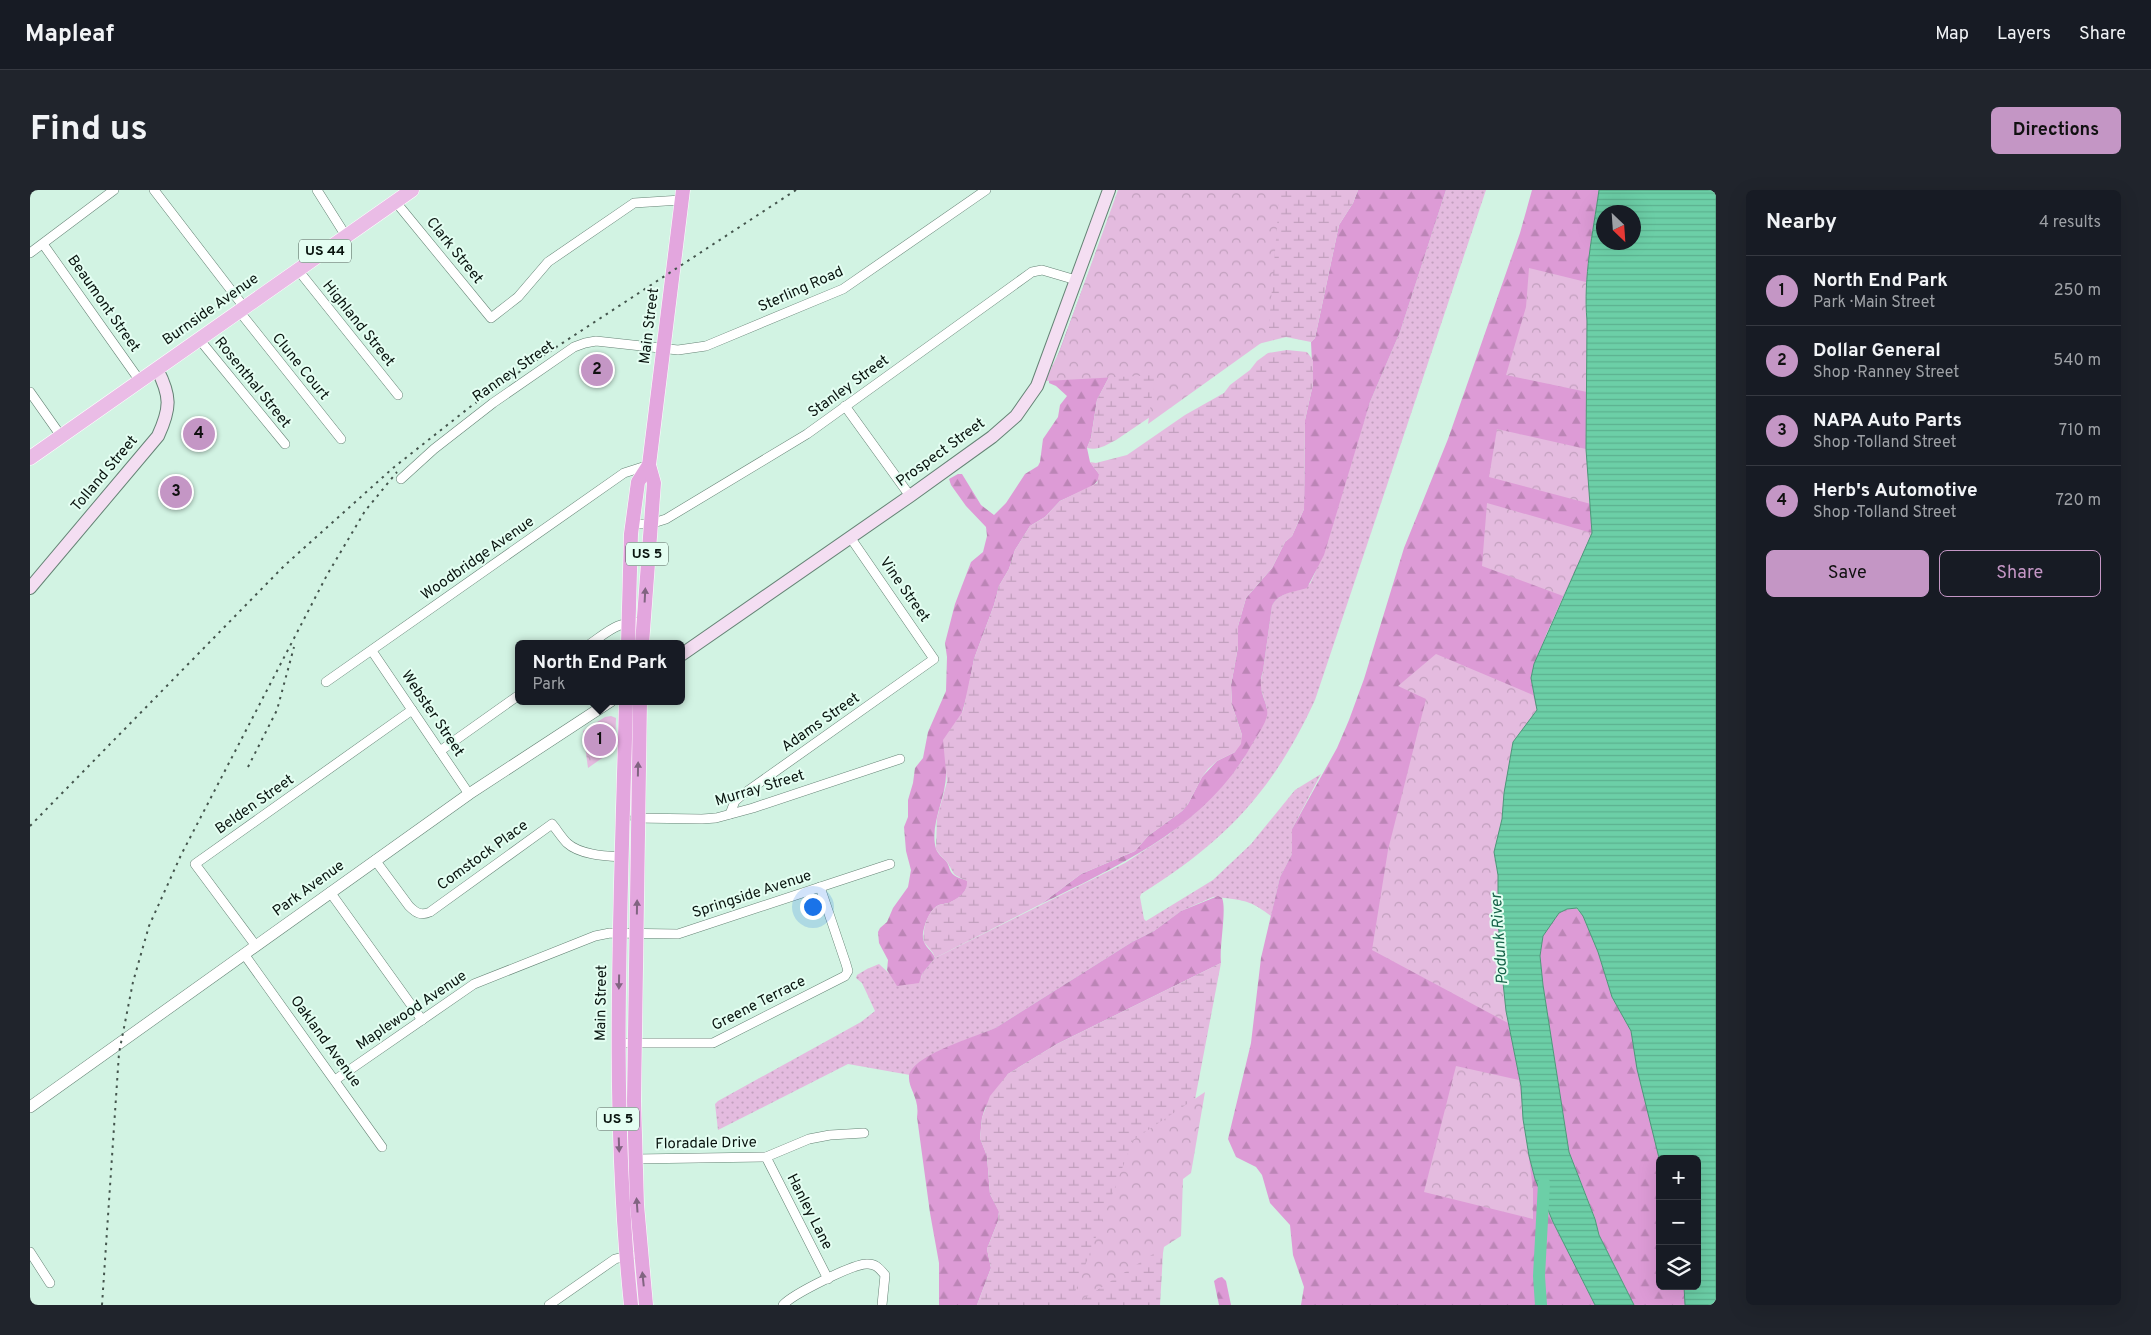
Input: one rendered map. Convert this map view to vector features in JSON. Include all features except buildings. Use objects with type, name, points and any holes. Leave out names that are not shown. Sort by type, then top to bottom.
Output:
[{"type":"highway","name":"Main Street","points":[[642,640],[654,483],[649,465],[682,195]]},
{"type":"highway","name":"Main Street","points":[[628,640],[632,524],[638,482],[649,465]]},
{"type":"highway","name":"Main Street","points":[[626,705],[617,1044],[620,1158],[631,1305]]},
{"type":"highway","name":"US 5","points":[[640,705],[634,1044],[635,1159],[646,1305]]},
{"type":"main road","name":"Burnside Avenue","points":[[30,458],[412,190]]},
{"type":"main road","name":"Prospect Street","points":[[685,652],[910,496],[997,433],[1023,408],[1039,381],[1109,190]]},
{"type":"main road","name":"Tolland Street","points":[[30,588],[158,436],[165,422],[169,404],[168,392],[157,368]]},
{"type":"street","points":[[30,253],[114,190]]},
{"type":"street","name":"Clune Court","points":[[154,190],[241,309],[341,439]]},
{"type":"street","points":[[317,190],[346,236]]},
{"type":"street","name":"Sterling Road","points":[[663,348],[686,350],[700,348],[843,289],[986,190]]},
{"type":"street","name":"Clark Street","points":[[396,202],[490,318],[518,297],[548,262],[634,203],[682,195]]},
{"type":"street","name":"Beaumont Street","points":[[43,244],[140,381]]},
{"type":"street","name":"Highland Street","points":[[298,270],[398,395]]},
{"type":"street","name":"Stanley Street","points":[[632,524],[650,524],[666,518],[807,434],[1032,272],[1042,270],[1076,280]]},
{"type":"street","name":"Rosenthal Street","points":[[198,339],[285,444]]},
{"type":"street","name":"Ranney Street","points":[[401,479],[434,448],[493,403],[584,342],[596,341],[663,348]]},
{"type":"street","points":[[30,392],[61,436]]},
{"type":"street","points":[[846,406],[910,496]]},
{"type":"street","name":"Woodbridge Avenue","points":[[326,682],[624,473],[649,465]]},
{"type":"street","name":"Vine Street","points":[[850,537],[934,659]]},
{"type":"street","points":[[596,640],[615,626],[628,622],[644,622]]},
{"type":"street","name":"Webster Street","points":[[372,650],[469,794]]},
{"type":"street","name":"Adams Street","points":[[730,814],[735,800],[934,659]]},
{"type":"street","points":[[440,751],[515,698]]},
{"type":"street","name":"Park Avenue","points":[[30,1107],[469,794],[605,705]]},
{"type":"street","name":"Belden Street","points":[[256,946],[195,864],[412,710]]},
{"type":"street","name":"Murray Street","points":[[623,818],[702,819],[730,814],[900,759]]},
{"type":"street","name":"Comstock Place","points":[[375,860],[409,906],[422,914],[430,912],[552,824],[565,840],[574,847],[601,855],[622,857]]},
{"type":"street","name":"Springside Avenue","points":[[620,934],[678,934],[890,864]]},
{"type":"street","name":"Greene Terrace","points":[[617,1044],[713,1043],[839,980],[848,971],[820,887]]},
{"type":"street","points":[[330,892],[422,1020]]},
{"type":"street","name":"Maplewood Avenue","points":[[335,1080],[482,980],[595,936],[620,934]]},
{"type":"street","name":"Oakland Avenue","points":[[244,954],[382,1148]]},
{"type":"street","name":"Floradale Drive","points":[[635,1159],[766,1157],[809,1139],[830,1135],[864,1133]]},
{"type":"street","name":"Hanley Lane","points":[[766,1157],[828,1279]]},
{"type":"street","points":[[30,1252],[50,1283]]},
{"type":"street","points":[[549,1305],[615,1258],[641,1254]]},
{"type":"street","points":[[783,1305],[789,1298],[857,1266],[867,1264],[878,1266],[885,1275],[882,1305]]},
{"type":"green space","points":[[1118,190],[1280,190],[1268,338],[1148,424],[1155,375],[1045,381],[1061,348]]},
{"type":"green space","points":[[1150,190],[1358,190],[1353,203],[1339,225],[1315,338],[1311,342],[1286,337],[1258,344],[1116,440],[1105,446],[1091,449],[1087,448],[1091,438],[1097,400],[1119,358]]},
{"type":"green space","points":[[1358,190],[1446,190],[1400,332],[1370,402],[1324,555],[1307,588],[1283,595],[1272,606],[1261,679],[1262,692],[1267,708],[1265,722],[1232,774],[1210,799],[1186,821],[1159,841],[1130,858],[1041,904],[1081,874],[1135,851],[1148,836],[1182,811],[1188,804],[1202,777],[1217,761],[1235,752],[1242,735],[1232,705],[1231,685],[1238,647],[1238,626],[1246,598],[1272,568],[1285,542],[1292,536],[1304,509],[1305,420],[1313,384],[1311,342],[1315,338],[1339,225],[1353,203]]},
{"type":"green space","points":[[1446,190],[1486,190],[1315,700],[1282,761],[1244,811],[1198,854],[1141,894],[1140,897],[1146,921],[1213,880],[1251,844],[1295,790],[1321,774],[1292,829],[1292,854],[1280,877],[1271,916],[1245,901],[1213,897],[1181,911],[1154,931],[1132,942],[997,1027],[948,1047],[923,1060],[914,1068],[910,1075],[848,1064],[718,1130],[715,1104],[718,1101],[861,1022],[875,1011],[862,983],[856,978],[857,975],[879,964],[893,977],[921,978],[935,958],[1125,863],[1168,835],[1195,813],[1227,780],[1243,760],[1267,708],[1260,685],[1272,606],[1283,595],[1310,584],[1315,573],[1370,402],[1400,332]]},
{"type":"green space","points":[[1532,190],[1599,190],[1586,288],[1586,449],[1592,533],[1546,635],[1531,678],[1537,705],[1533,716],[1513,743],[1495,860],[1498,875],[1506,1011],[1521,1085],[1529,1156],[1535,1179],[1553,1222],[1595,1305],[1301,1305],[1304,1287],[1293,1255],[1290,1225],[1270,1203],[1262,1175],[1256,1167],[1236,1157],[1228,1139],[1251,1043],[1261,958],[1280,877],[1292,854],[1292,829],[1337,748],[1349,720],[1364,679],[1404,548],[1448,439],[1520,233]]},
{"type":"green space","points":[[1107,223],[1119,358],[1097,400],[1091,438],[1087,448],[1090,462],[1099,474],[1099,479],[1093,486],[1060,501],[1045,517],[1030,526],[1015,550],[1009,569],[999,586],[974,659],[968,691],[946,772],[944,791],[936,820],[934,840],[936,849],[947,862],[951,872],[957,877],[968,881],[968,885],[959,897],[934,908],[927,920],[923,938],[935,958],[922,974],[919,983],[897,986],[887,970],[888,960],[879,943],[878,932],[887,922],[893,908],[908,887],[911,870],[906,851],[904,827],[908,817],[908,800],[915,768],[923,758],[928,732],[946,691],[947,657],[945,643],[955,604],[971,562],[983,552],[987,536],[986,527],[966,506],[951,485],[949,479],[962,474],[981,505],[994,515],[1006,503],[1025,474],[1038,466],[1043,439],[1058,417],[1060,405],[1067,396],[1056,386],[1049,383],[1049,379]]},
{"type":"green space","points":[[1529,268],[1586,282],[1587,392],[1506,375],[1526,307]]},
{"type":"green space","points":[[1287,350],[1307,352],[1313,360],[1313,384],[1305,420],[1304,509],[1292,536],[1285,542],[1272,568],[1246,598],[1238,626],[1238,647],[1231,685],[1232,705],[1242,735],[1241,744],[1235,752],[1217,761],[1208,769],[1182,811],[1148,836],[1135,851],[1081,874],[1041,904],[935,958],[924,942],[928,917],[937,906],[959,897],[967,885],[967,881],[954,874],[936,849],[937,818],[947,782],[943,740],[963,711],[974,659],[999,586],[1009,569],[1015,550],[1030,526],[1045,517],[1060,501],[1097,483],[1099,474],[1090,462],[1096,463],[1127,455],[1185,415],[1224,393],[1230,385],[1268,353]]},
{"type":"green space","points":[[1497,429],[1586,449],[1591,504],[1489,477]]},
{"type":"green space","points":[[1487,503],[1592,533],[1563,596],[1482,566]]},
{"type":"green space","points":[[1436,654],[1533,695],[1537,710],[1513,743],[1504,793],[1502,819],[1494,852],[1498,875],[1498,919],[1508,1023],[1372,950],[1388,850],[1426,699],[1398,686]]},
{"type":"green space","points":[[611,716],[616,718],[615,749],[588,768],[583,731],[605,717]]},
{"type":"green space","points":[[1218,896],[1222,898],[1224,911],[1221,963],[1057,1044],[1008,1074],[985,1108],[980,1138],[987,1156],[990,1194],[999,1211],[998,1221],[987,1249],[991,1268],[977,1305],[939,1305],[939,1263],[930,1213],[917,1117],[917,1104],[909,1081],[913,1068],[933,1053],[997,1027],[1132,942],[1154,931],[1181,911]]},
{"type":"green space","points":[[1576,908],[1583,916],[1598,952],[1612,997],[1631,1031],[1658,1155],[1656,1155],[1656,1290],[1684,1290],[1685,1305],[1634,1305],[1599,1235],[1595,1218],[1569,1152],[1540,956],[1543,936],[1552,920],[1559,912]]},
{"type":"green space","points":[[1221,963],[1193,1110],[1166,1234],[1160,1305],[977,1305],[991,1268],[987,1249],[998,1221],[999,1212],[990,1194],[987,1156],[980,1138],[982,1118],[990,1096],[1008,1074],[1057,1044]]},
{"type":"green space","points":[[1456,1066],[1519,1080],[1533,1189],[1533,1219],[1424,1192]]},
{"type":"green space","points":[[1205,1092],[1191,1173],[1183,1179],[1181,1236],[1074,1305],[1070,1305],[1133,1140]]},
{"type":"green space","points":[[1222,1277],[1226,1281],[1231,1305],[1219,1305],[1214,1281]]},
{"type":"water","points":[[1599,190],[1716,190],[1716,1305],[1685,1305],[1684,1290],[1701,1290],[1701,1155],[1658,1155],[1637,1069],[1631,1031],[1612,997],[1598,952],[1583,916],[1577,908],[1567,909],[1559,913],[1543,936],[1540,956],[1543,985],[1569,1152],[1595,1219],[1599,1235],[1634,1305],[1595,1305],[1553,1222],[1535,1179],[1529,1156],[1523,1119],[1521,1086],[1506,1011],[1498,919],[1498,875],[1494,852],[1502,819],[1504,793],[1513,742],[1537,710],[1531,678],[1534,664],[1592,533],[1586,449],[1586,288],[1596,210],[1596,250],[1641,250],[1641,205],[1597,205]]},
{"type":"waterway","name":"Podunk River","points":[[1541,1305],[1539,1276],[1544,1183]]},
{"type":"railway","points":[[30,826],[284,566],[393,468],[470,407],[532,363],[796,190]]},
{"type":"railway","points":[[102,1305],[119,1053],[133,982],[149,926],[181,855],[327,575],[365,511],[397,472]]},
{"type":"railway","points":[[248,767],[277,710],[294,647]]},
{"type":"place","name":"Dollar General","points":[[597,370]]},
{"type":"place","name":"Herb's Automotive","points":[[199,434]]},
{"type":"place","name":"NAPA Auto Parts","points":[[176,492]]},
{"type":"place","name":"North End Park","points":[[600,740]]}]
